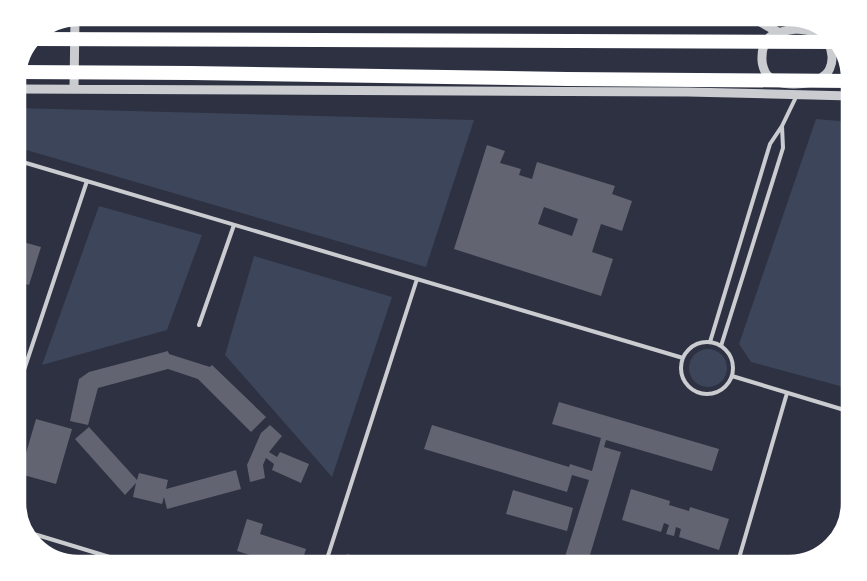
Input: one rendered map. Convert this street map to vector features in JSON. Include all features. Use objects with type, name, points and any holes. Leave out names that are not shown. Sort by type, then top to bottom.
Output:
[{"type":"highway","points":[[43,39],[828,42]]},
{"type":"highway","points":[[26,72],[842,81]]},
{"type":"street","points":[[74,89],[75,25]]},
{"type":"street","points":[[765,25],[778,32]]},
{"type":"street","points":[[812,30],[796,29],[778,32],[765,41],[762,52],[762,64],[766,74],[778,82],[796,84],[815,82],[827,75],[831,64],[832,52],[830,44]]},
{"type":"street","points":[[757,94],[778,82]]},
{"type":"street","points":[[815,82],[841,96]]},
{"type":"street","points":[[25,89],[688,92],[841,96]]},
{"type":"lane","points":[[710,342],[770,144],[782,126],[797,94],[796,84]]},
{"type":"lane","points":[[722,346],[783,148],[782,126]]},
{"type":"lane","points":[[25,163],[683,358]]},
{"type":"lane","points":[[25,367],[87,181]]},
{"type":"lane","points":[[199,325],[234,225]]},
{"type":"lane","points":[[328,556],[417,279]]},
{"type":"lane","points":[[710,342],[722,346],[730,354],[733,366],[732,376],[728,383],[720,390],[708,393],[691,388],[684,378],[681,366],[683,358],[693,346],[710,342]]},
{"type":"lane","points":[[732,376],[842,409]]},
{"type":"lane","points":[[740,556],[787,392]]},
{"type":"lane","points":[[36,535],[102,556]]},
{"type":"shaded area","points":[[25,108],[474,120],[426,267],[25,150]]},
{"type":"shaded area","points":[[816,119],[842,121],[842,387],[751,362],[739,344]]},
{"type":"shaded area","points":[[99,206],[202,235],[167,330],[42,365]]},
{"type":"shaded area","points":[[254,256],[392,297],[332,477],[225,355]]},
{"type":"shaded area","points":[[708,349],[721,355],[727,368],[721,381],[708,387],[695,381],[689,368],[695,355]]},
{"type":"building","points":[[487,145],[505,151],[500,163],[521,169],[519,175],[532,179],[537,162],[615,186],[612,194],[632,201],[622,231],[601,224],[592,252],[613,259],[601,296],[454,249]],"holes":[[[544,207],[578,219],[572,236],[538,224]]]},
{"type":"building","points":[[25,243],[41,247],[29,285],[25,284]]},
{"type":"building","points":[[168,351],[169,354],[210,367],[212,365],[266,417],[251,432],[198,379],[168,369],[98,388],[88,425],[70,421],[79,379],[89,372]]},
{"type":"building","points":[[559,402],[719,449],[712,471],[606,440],[604,447],[621,452],[590,556],[565,556],[589,480],[572,475],[567,492],[424,449],[432,425],[569,467],[570,464],[592,471],[601,438],[552,424]]},
{"type":"building","points":[[36,419],[72,429],[56,484],[25,475],[25,457]]},
{"type":"building","points":[[270,425],[282,436],[269,452],[277,457],[280,452],[309,464],[301,483],[272,470],[274,464],[266,458],[263,465],[265,478],[250,482],[247,465],[261,433]]},
{"type":"building","points":[[89,427],[137,480],[139,473],[168,480],[166,489],[236,470],[241,489],[167,509],[164,497],[162,504],[133,497],[136,483],[125,495],[75,439]]},
{"type":"building","points":[[631,489],[670,501],[669,505],[689,511],[690,507],[729,519],[719,550],[679,537],[681,529],[676,527],[674,536],[666,534],[669,525],[664,523],[661,532],[622,520]]},
{"type":"building","points":[[513,490],[573,508],[567,531],[506,514]]},
{"type":"building","points":[[247,519],[263,524],[260,534],[306,549],[304,556],[253,556],[237,551]]}]
